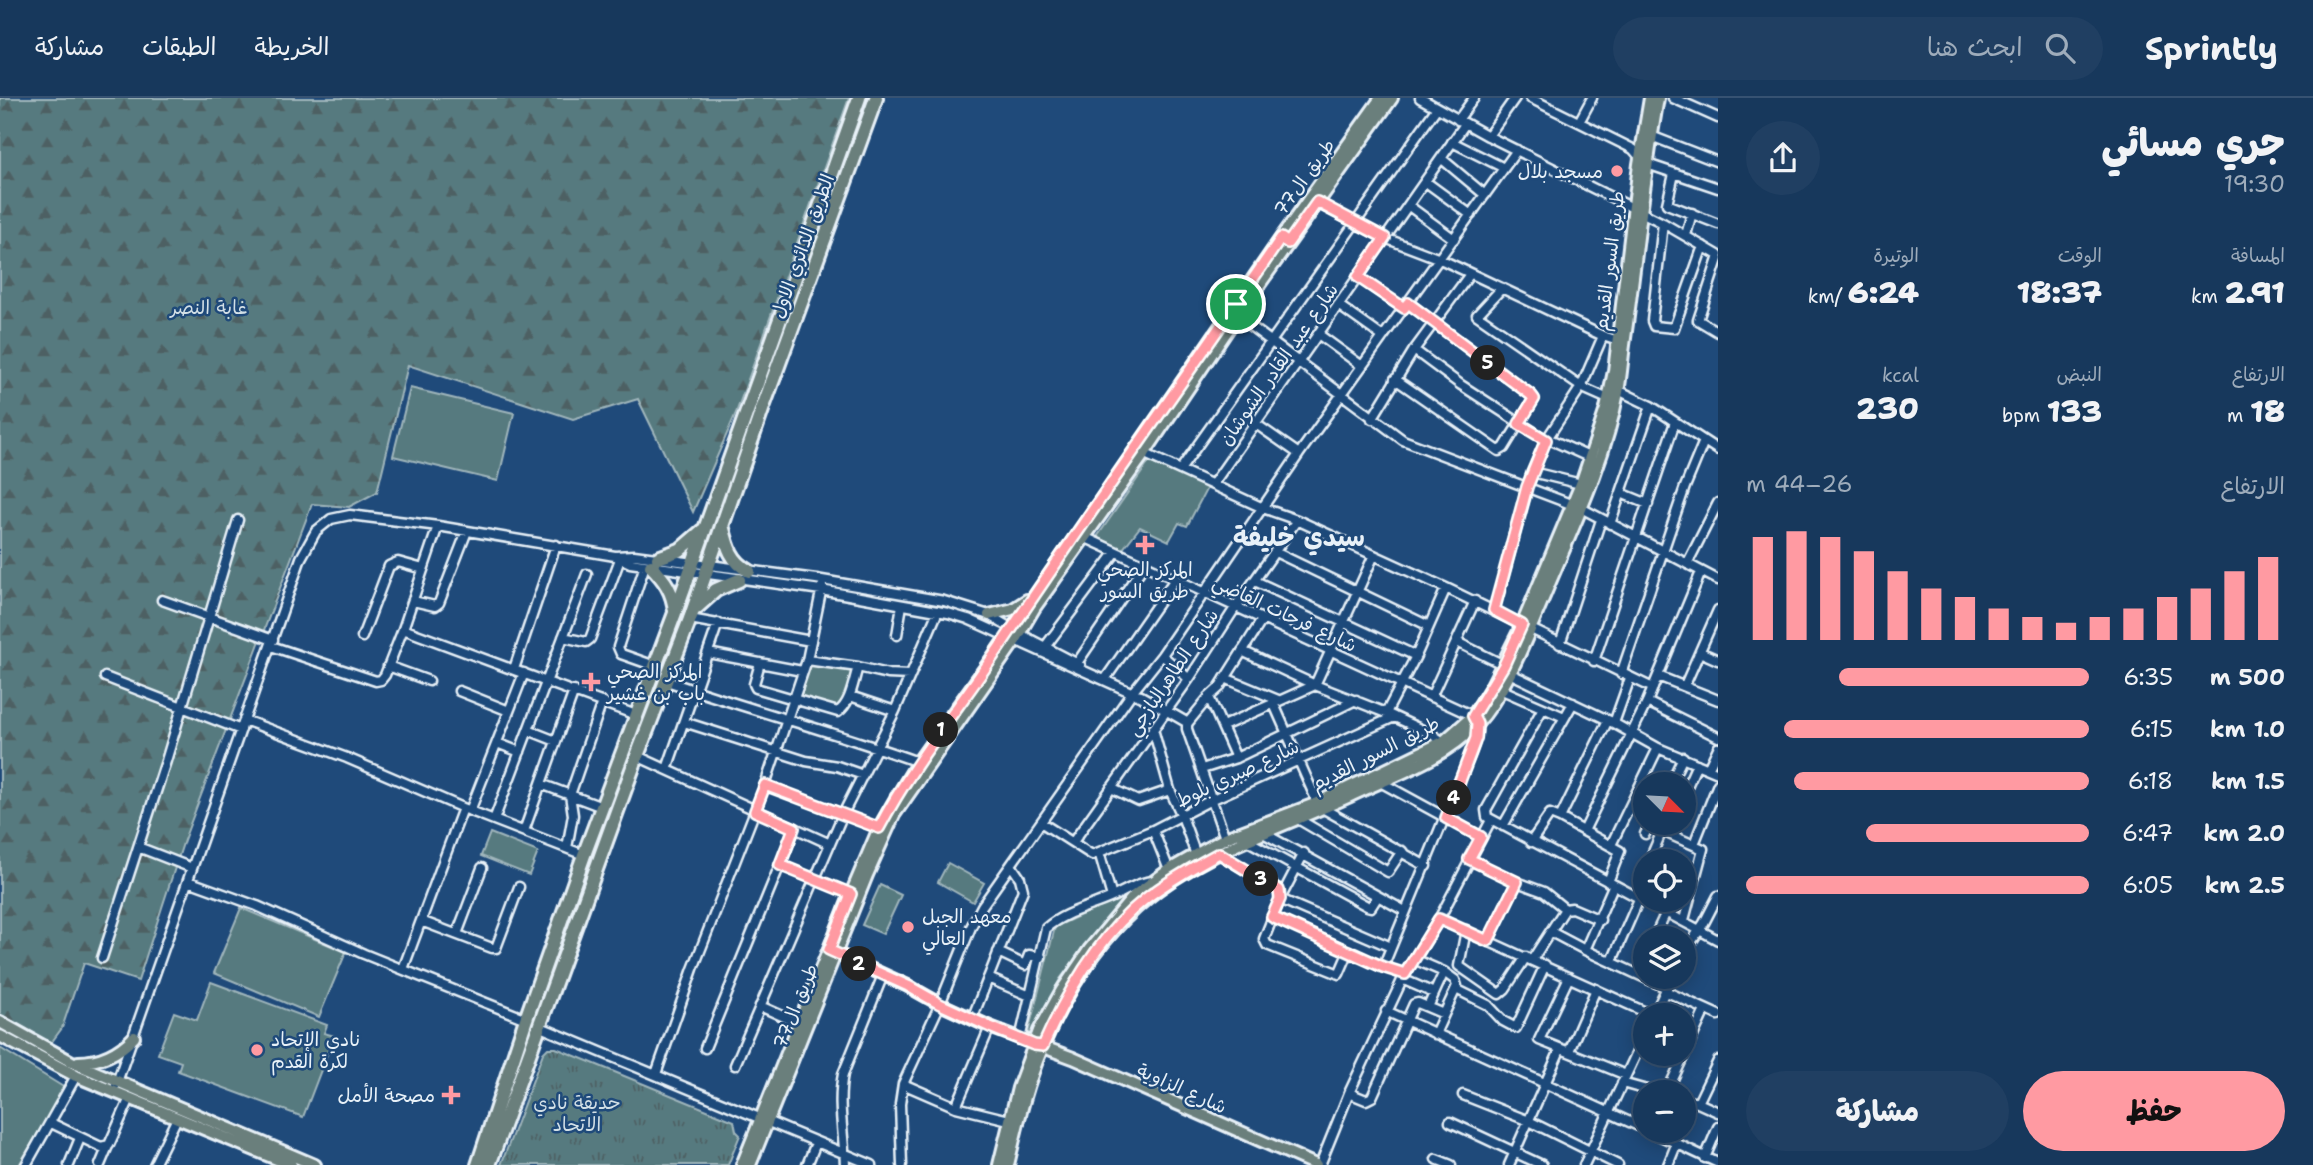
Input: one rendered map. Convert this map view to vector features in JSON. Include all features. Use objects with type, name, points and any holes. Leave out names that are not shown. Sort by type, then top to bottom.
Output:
[{"type":"highway","name":"الطريق الدائري الاول","points":[[478,1165],[584,855],[675,613],[859,98]]},
{"type":"highway","name":"الطريق الدائري الاول","points":[[489,1165],[637,756],[692,615],[763,407],[876,98]]},
{"type":"highway","points":[[692,615],[716,590],[744,575],[731,555],[722,525]]},
{"type":"highway","points":[[675,613],[671,592],[651,563],[680,550],[704,528]]},
{"type":"main road","name":"طريق ال77","points":[[750,1165],[764,1121],[832,952],[894,815],[1013,635],[1084,537],[1381,98]]},
{"type":"main road","name":"طريق ال77","points":[[1140,452],[1237,316],[1285,240],[1317,202],[1392,98]]},
{"type":"main road","name":"طريق السور القديم","points":[[1576,505],[1608,398],[1620,342],[1650,98]]},
{"type":"main road","name":"طريق السور القديم","points":[[1643,160],[1651,136],[1658,98]]},
{"type":"main road","name":"طريق السور القديم","points":[[1121,918],[1182,873],[1219,853],[1298,819],[1443,742],[1475,720],[1506,669],[1526,627],[1576,505],[1601,454],[1618,390],[1620,342]]},
{"type":"main road","points":[[741,1165],[764,1121],[798,1023],[832,952],[851,894],[879,828],[918,762],[1013,635],[1032,597],[1140,452]]},
{"type":"main road","points":[[989,615],[1013,609],[1032,597]]},
{"type":"main road","name":"طريق السور القديم","points":[[999,1165],[1009,1120],[1038,1045],[1085,967],[1135,895],[1169,870],[1226,838],[1382,783],[1451,747],[1500,689],[1506,669]]},
{"type":"main road","name":"شارع الزاوية","points":[[832,952],[990,1027],[1318,1165]]},
{"type":"main road","points":[[0,1022],[116,1087],[130,1098],[291,1165]]},
{"type":"main road","points":[[0,1036],[76,1076],[116,1087],[315,1165]]},
{"type":"main road","points":[[72,1062],[93,1061],[111,1055],[134,1037]]},
{"type":"main road","name":"طريق السور القديم","points":[[1008,1165],[1038,1045]]},
{"type":"street","points":[[1420,98],[1560,175],[1686,235],[1718,257],[1699,320],[1718,332]]},
{"type":"street","name":"شارع عبد القادر الشوشان","points":[[1213,484],[1426,182],[1452,142],[1474,98]]},
{"type":"street","points":[[1488,136],[1515,98]]},
{"type":"street","points":[[1530,98],[1633,149],[1643,160],[1674,174],[1718,188]]},
{"type":"street","points":[[1548,108],[1553,98]]},
{"type":"street","points":[[1579,122],[1591,98]]},
{"type":"street","points":[[1673,98],[1718,118]]},
{"type":"street","points":[[1180,470],[1436,109]]},
{"type":"street","points":[[1651,136],[1718,162]]},
{"type":"street","points":[[1452,142],[1504,168]]},
{"type":"street","points":[[902,1165],[900,1104],[903,1084],[977,915],[1132,693],[1162,655],[1299,454],[1517,150]]},
{"type":"street","points":[[1441,159],[1485,195]]},
{"type":"street","points":[[1674,174],[1667,204],[1718,224]]},
{"type":"street","points":[[1426,182],[1471,215]]},
{"type":"street","points":[[1317,202],[1385,238],[1440,259],[1620,342]]},
{"type":"street","points":[[1409,206],[1454,239]]},
{"type":"street","points":[[1686,235],[1692,213]]},
{"type":"street","points":[[1663,223],[1652,321],[1654,326],[1674,328],[1703,246]]},
{"type":"street","points":[[1372,419],[1414,350],[1470,274]]},
{"type":"street","points":[[1358,277],[1435,323],[1534,399],[1504,448],[1499,451],[1395,379]]},
{"type":"street","points":[[1502,288],[1476,315],[1581,387],[1608,398]]},
{"type":"street","points":[[1708,288],[1718,293]]},
{"type":"street","points":[[1338,305],[1383,337]]},
{"type":"street","points":[[1237,316],[1372,419],[1412,444],[1576,505],[1716,579],[1718,569]]},
{"type":"street","points":[[1318,334],[1362,366]]},
{"type":"street","points":[[1494,610],[1532,472],[1546,439],[1581,387],[1603,336]]},
{"type":"street","points":[[1414,350],[1519,424],[1591,458]]},
{"type":"street","points":[[1618,390],[1651,406],[1718,450]]},
{"type":"street","points":[[1560,644],[1606,522],[1621,494],[1651,406]]},
{"type":"street","points":[[1594,661],[1675,422]]},
{"type":"street","points":[[1256,424],[1299,454]]},
{"type":"street","points":[[1621,674],[1704,441]]},
{"type":"street","points":[[1140,452],[1446,587],[1653,688]]},
{"type":"street","points":[[1532,472],[1581,484]]},
{"type":"street","points":[[1621,494],[1648,504]]},
{"type":"street","points":[[1687,564],[1718,503]]},
{"type":"street","points":[[116,1087],[301,558],[311,537],[331,519],[350,515],[438,526],[651,563],[744,575],[938,611],[1045,647],[1132,693]]},
{"type":"street","points":[[102,958],[182,708],[238,520]]},
{"type":"street","name":"شارع الطاهراليازجي","points":[[1073,842],[1189,679],[1297,520]]},
{"type":"street","points":[[162,600],[376,681],[381,680],[403,629],[438,526]]},
{"type":"street","points":[[412,601],[435,606],[439,603],[467,531]]},
{"type":"street","name":"شارع فرحات القاضي","points":[[1084,537],[1432,697],[1475,720]]},
{"type":"street","points":[[514,669],[556,545]]},
{"type":"street","points":[[1045,647],[1116,552]]},
{"type":"street","points":[[1275,552],[1429,626]]},
{"type":"street","points":[[618,557],[629,554],[651,563]]},
{"type":"street","points":[[1223,726],[1315,685],[1374,555]]},
{"type":"street","points":[[563,637],[586,642],[590,639],[618,557]]},
{"type":"street","points":[[362,638],[389,566],[398,562],[424,569]]},
{"type":"street","points":[[651,563],[618,647],[621,654],[655,666]]},
{"type":"street","points":[[1077,663],[1144,565]]},
{"type":"street","points":[[707,570],[823,581],[944,601],[989,615],[1013,635],[1144,698],[1188,723]]},
{"type":"street","points":[[1584,831],[1647,702],[1701,572]]},
{"type":"street","points":[[494,820],[587,574]]},
{"type":"street","points":[[1106,678],[1175,579]]},
{"type":"street","points":[[656,1074],[707,930],[765,785],[807,660],[823,581]]},
{"type":"street","points":[[1255,581],[1416,656]]},
{"type":"street","points":[[1390,715],[1446,587]]},
{"type":"street","points":[[1432,697],[1475,601]]},
{"type":"street","points":[[897,635],[902,605]]},
{"type":"street","points":[[1685,685],[1718,610]]},
{"type":"street","points":[[735,1065],[814,878],[895,711],[938,611]]},
{"type":"street","points":[[692,615],[718,623],[811,641]]},
{"type":"street","points":[[1226,838],[1187,729],[1188,723],[1219,688],[1262,620]]},
{"type":"street","points":[[667,769],[718,623]]},
{"type":"street","points":[[403,629],[636,715]]},
{"type":"street","points":[[1457,642],[1658,748],[1718,773]]},
{"type":"street","points":[[1242,650],[1315,685],[1390,715],[1443,742]]},
{"type":"street","points":[[1700,652],[1718,660]]},
{"type":"street","points":[[708,653],[802,671]]},
{"type":"street","points":[[1162,655],[1189,679]]},
{"type":"street","points":[[807,660],[888,674],[910,675]]},
{"type":"street","points":[[760,663],[755,686],[792,700],[838,712],[844,708],[850,696],[858,667]]},
{"type":"street","points":[[388,666],[429,681]]},
{"type":"street","points":[[402,969],[524,673]]},
{"type":"street","points":[[1658,676],[1718,700]]},
{"type":"street","points":[[105,677],[241,730]]},
{"type":"street","points":[[1225,678],[1277,702],[1319,806],[1426,866]]},
{"type":"street","points":[[1560,818],[1611,721],[1630,678]]},
{"type":"street","points":[[667,681],[918,762]]},
{"type":"street","points":[[1500,689],[1564,717]]},
{"type":"street","points":[[459,691],[509,711]]},
{"type":"street","points":[[524,831],[574,691]]},
{"type":"street","points":[[850,696],[895,711]]},
{"type":"street","points":[[1209,697],[1236,758]]},
{"type":"street","points":[[1202,769],[1236,758],[1356,701]]},
{"type":"street","points":[[567,848],[573,815],[570,795],[602,702]]},
{"type":"street","points":[[1647,702],[1718,737]]},
{"type":"street","points":[[1503,827],[1573,703]]},
{"type":"street","points":[[1544,708],[1485,814],[1503,827],[1633,896]]},
{"type":"street","name":"شارع صبري بلوط","points":[[1096,853],[1153,830],[1390,715]]},
{"type":"street","points":[[244,720],[347,758],[584,855]]},
{"type":"street","points":[[1383,967],[1471,753],[1476,738],[1475,720]]},
{"type":"street","points":[[684,722],[815,764],[837,766],[863,775]]},
{"type":"street","points":[[1153,729],[1170,790],[1196,855]]},
{"type":"street","points":[[528,730],[556,741]]},
{"type":"street","points":[[497,743],[520,752]]},
{"type":"street","points":[[1611,845],[1658,748]]},
{"type":"street","points":[[1708,769],[1718,748]]},
{"type":"street","points":[[637,756],[830,844]]},
{"type":"street","points":[[1676,772],[1683,757]]},
{"type":"street","points":[[1693,772],[1697,764]]},
{"type":"street","points":[[1382,783],[1481,837]]},
{"type":"street","points":[[541,784],[602,807]]},
{"type":"street","points":[[1694,844],[1718,784]]},
{"type":"street","points":[[765,785],[879,828]]},
{"type":"street","points":[[1111,788],[1138,801],[1170,790]]},
{"type":"street","points":[[1531,842],[1550,814],[1619,850],[1600,920],[1585,950]]},
{"type":"street","points":[[1298,819],[1388,872],[1402,851]]},
{"type":"street","points":[[1318,1165],[1403,976],[1439,919],[1491,820]]},
{"type":"street","points":[[1042,823],[1096,853],[1112,897]]},
{"type":"street","points":[[705,1048],[794,828]]},
{"type":"street","points":[[1153,830],[1169,870]]},
{"type":"street","points":[[1654,849],[1662,831],[1701,847],[1703,850],[1696,875]]},
{"type":"street","points":[[1265,834],[1304,853],[1405,911]]},
{"type":"street","points":[[1248,841],[1370,907],[1378,896]]},
{"type":"street","points":[[138,847],[192,868]]},
{"type":"street","points":[[1219,853],[1279,890],[1280,899]]},
{"type":"street","points":[[1304,853],[1280,899],[1264,939],[1267,945],[1339,974],[1349,951]]},
{"type":"street","points":[[1469,859],[1544,892],[1565,909],[1573,908],[1600,920]]},
{"type":"street","points":[[780,865],[851,894]]},
{"type":"street","points":[[972,1018],[1023,890],[1020,878],[1011,865]]},
{"type":"street","points":[[457,934],[482,868]]},
{"type":"street","points":[[1335,888],[1340,874]]},
{"type":"street","points":[[188,881],[257,906],[526,1019]]},
{"type":"street","points":[[1020,1039],[1046,928],[1079,909],[1145,881],[1153,881]]},
{"type":"street","points":[[1488,941],[1517,882]]},
{"type":"street","points":[[421,921],[496,948],[519,887]]},
{"type":"street","points":[[1280,899],[1391,947]]},
{"type":"street","points":[[1696,934],[1717,901]]},
{"type":"street","points":[[1466,930],[1459,966],[1499,994],[1551,932],[1565,909]]},
{"type":"street","points":[[1612,961],[1633,912]]},
{"type":"street","points":[[1660,926],[1666,912],[1718,940]]},
{"type":"street","points":[[1684,920],[1686,912]]},
{"type":"street","points":[[1272,917],[1403,976],[1434,993]]},
{"type":"street","points":[[1439,919],[1633,1006]]},
{"type":"street","points":[[1551,932],[1633,972]]},
{"type":"street","points":[[998,952],[1025,965],[1029,955],[1041,957]]},
{"type":"street","points":[[1414,959],[1457,981],[1456,989],[1435,1034]]},
{"type":"street","points":[[1456,989],[1488,1006],[1503,1021],[1516,1028],[1545,965]]},
{"type":"street","points":[[1428,1007],[1444,972]]},
{"type":"street","points":[[845,1165],[840,1106],[843,1074],[883,975]]},
{"type":"street","points":[[1569,977],[1539,1040],[1633,1083]]},
{"type":"street","points":[[988,978],[1030,996]]},
{"type":"street","points":[[1509,1165],[1545,1084],[1597,989]]},
{"type":"street","points":[[1659,1003],[1666,990],[1718,1015]]},
{"type":"street","points":[[1349,1093],[1366,1100],[1372,1097],[1414,1004],[1418,1003],[1444,1014]]},
{"type":"street","points":[[760,1006],[798,1023]]},
{"type":"street","points":[[1673,1080],[1705,1010]]},
{"type":"street","points":[[1386,1011],[1633,1124]]},
{"type":"street","points":[[538,1027],[872,1165]]},
{"type":"street","points":[[956,1107],[990,1027]]},
{"type":"street","points":[[1584,1165],[1633,1060]]},
{"type":"street","points":[[1718,1062],[1698,1103],[1718,1112]]},
{"type":"street","points":[[26,1165],[76,1076]]},
{"type":"street","points":[[903,1084],[956,1107],[1009,1120]]},
{"type":"street","points":[[1463,1095],[1529,1121],[1618,1165]]},
{"type":"street","points":[[100,1165],[130,1098]]},
{"type":"street","points":[[154,1165],[177,1118]]},
{"type":"street","points":[[1450,1122],[1542,1165]]},
{"type":"street","points":[[51,1123],[101,1147],[108,1146]]},
{"type":"street","points":[[1705,1157],[1718,1127]]},
{"type":"street","points":[[69,1165],[80,1138]]},
{"type":"street","points":[[807,1165],[816,1143]]},
{"type":"street","points":[[1668,1165],[1676,1144],[1718,1163]]},
{"type":"street","points":[[1436,1159],[1451,1165]]},
{"type":"green space","name":"غابة النصر","points":[[0,98],[849,98],[736,413],[693,512],[638,399],[573,419],[408,365],[377,492],[349,507],[312,504],[184,840],[138,981],[84,963],[62,1028],[51,1043],[0,1014]]},
{"type":"green space","points":[[410,388],[514,413],[498,481],[393,456]]},
{"type":"green space","points":[[1149,462],[1208,486],[1187,526],[1179,523],[1169,541],[1140,527],[1122,550],[1097,537]]},
{"type":"green space","points":[[809,663],[854,668],[840,708],[800,698]]},
{"type":"green space","points":[[490,833],[538,852],[529,875],[481,856]]},
{"type":"green space","points":[[948,863],[984,883],[973,902],[938,882]]},
{"type":"green space","points":[[880,885],[901,895],[883,934],[862,925]]},
{"type":"green space","points":[[1139,888],[1098,930],[1060,979],[1033,1032],[1028,1033],[1055,927]]},
{"type":"green space","points":[[241,908],[346,952],[319,1017],[214,973]]},
{"type":"green space","points":[[211,982],[327,1025],[324,1033],[334,1036],[303,1117],[178,1071],[181,1062],[158,1054],[174,1012],[197,1020]]},
{"type":"green space","points":[[0,1048],[65,1088],[19,1165],[0,1165]]},
{"type":"green space","name":"حديقة نادي الاتحاد","points":[[548,1048],[556,1048],[734,1121],[736,1131],[740,1135],[728,1165],[501,1165],[543,1053]]},
{"type":"place","name":"مسجد بلال","points":[[1617,171]]},
{"type":"place","name":"المركز الصحي طريق السور","points":[[1145,545]]},
{"type":"place","name":"المركز الصحي باب بن غشير","points":[[591,682]]},
{"type":"place","name":"معهد الجبل العالي","points":[[908,927]]},
{"type":"place","name":"نادي الإتحاد لكرة القدم","points":[[257,1050]]},
{"type":"place","name":"مصحة الأمل","points":[[451,1095]]},
{"type":"district","name":"سيدي خليفة","points":[[1299,537]]},
{"type":"route","points":[[1317,202],[1385,238],[1358,277],[1404,308],[1408,303],[1534,399],[1519,424],[1546,440],[1527,487],[1494,610],[1522,625],[1504,665],[1473,716],[1477,724],[1476,738],[1446,818],[1481,837],[1469,859],[1517,882],[1488,941],[1439,919],[1405,974],[1383,967],[1272,917],[1280,899],[1280,891],[1219,853],[1182,873],[1142,902],[1105,941],[1085,967],[1056,1017],[1043,1046],[1034,1045],[940,1004],[908,986],[829,950],[851,894],[780,865],[794,828],[755,811],[765,785],[879,828],[918,762],[1236,304],[1281,238],[1288,243],[1317,202]]}]
